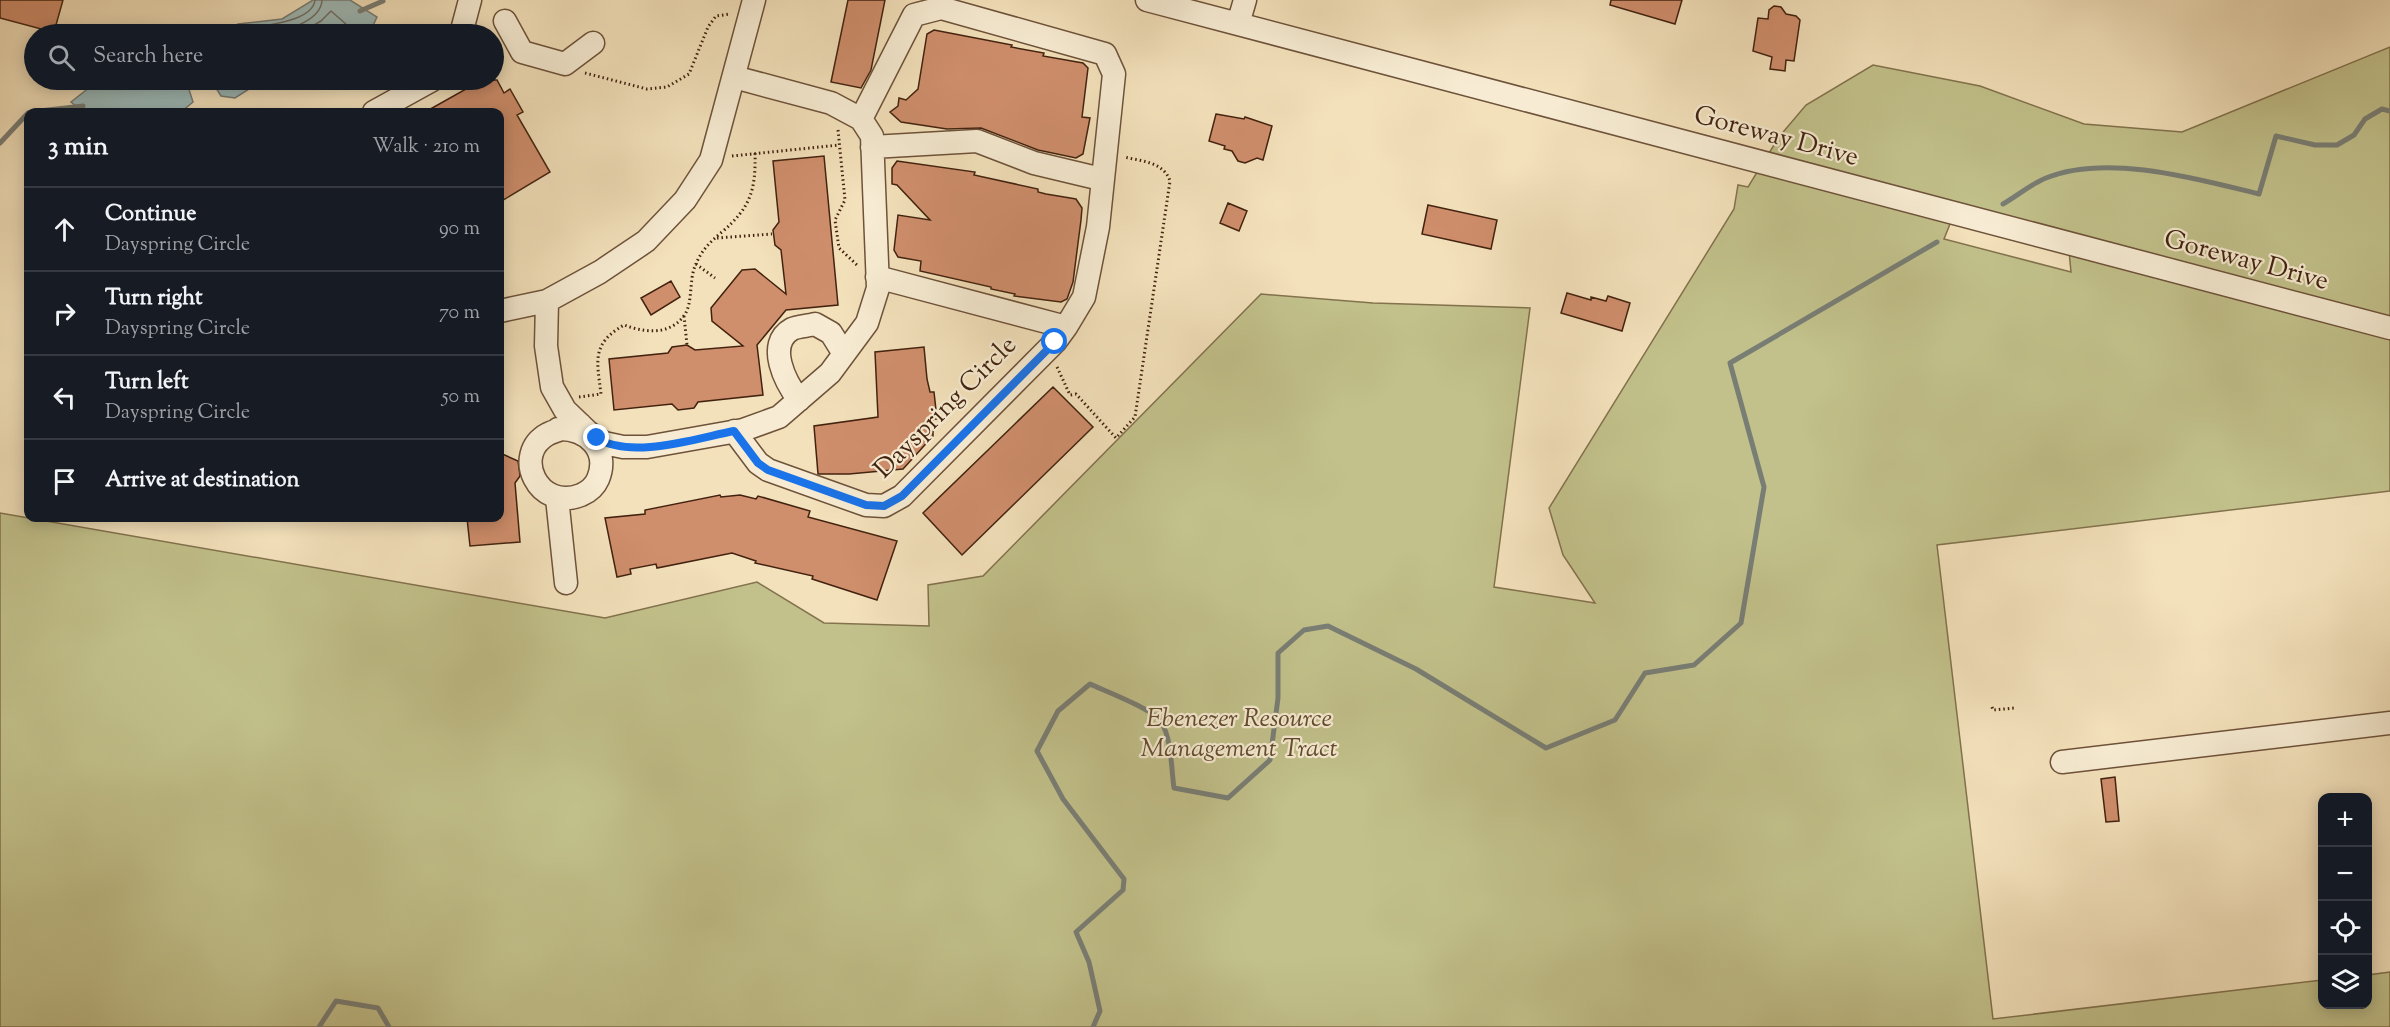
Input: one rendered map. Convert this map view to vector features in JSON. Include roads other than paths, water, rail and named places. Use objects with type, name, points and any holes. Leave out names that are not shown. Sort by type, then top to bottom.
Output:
[{"type":"street","points":[[464,24],[470,0]]},
{"type":"street","name":"Goreway Drive","points":[[1147,0],[1179,4],[1238,24],[2390,328]]},
{"type":"street","points":[[1238,24],[1245,0]]},
{"type":"street","name":"Dayspring Circle","points":[[734,431],[758,463],[768,470],[866,505],[884,506],[902,496],[1055,342],[1083,297],[1098,227],[1101,179],[1114,74],[1105,54],[941,8],[914,15],[861,119]]},
{"type":"street","points":[[504,310],[548,301],[600,272],[646,241],[685,200],[708,165],[752,9]]},
{"type":"street","points":[[505,21],[522,52],[566,64],[593,43]]},
{"type":"street","points":[[548,301],[546,346],[552,387],[569,427],[599,446],[647,447],[734,431],[779,417],[830,374],[867,323],[878,288],[870,273],[872,136],[861,119],[831,103],[734,77]]},
{"type":"street","points":[[381,108],[414,90]]},
{"type":"street","points":[[872,147],[978,141],[1034,163],[1101,179]]},
{"type":"street","points":[[870,273],[1066,327]]},
{"type":"street","points":[[799,400],[789,388],[779,359],[780,341],[791,330],[815,324],[831,333],[844,354]]},
{"type":"street","points":[[569,427],[546,435],[537,445],[532,457],[531,470],[536,483],[545,493],[558,498],[572,499],[586,493],[596,483],[601,469],[599,446]]},
{"type":"street","points":[[558,498],[566,583]]},
{"type":"street","points":[[2062,762],[2390,723]]},
{"type":"water","points":[[313,0],[350,0],[377,17],[374,24],[238,24],[282,19]]},
{"type":"water","points":[[86,90],[189,90],[193,102],[186,108],[78,108],[71,102]]},
{"type":"water","points":[[217,90],[247,90],[235,98],[221,96]]},
{"type":"waterway","points":[[360,11],[383,1]]},
{"type":"waterway","points":[[66,108],[83,106]]},
{"type":"waterway","points":[[2003,204],[2046,178],[2070,171],[2096,168],[2152,171],[2259,194],[2276,136],[2315,145],[2337,145],[2354,135],[2365,119],[2382,109],[2390,111]]},
{"type":"waterway","points":[[0,143],[24,117]]},
{"type":"waterway","points":[[1093,1027],[1100,1011],[1089,962],[1076,932],[1123,890],[1124,879],[1063,799],[1037,751],[1058,711],[1090,684],[1139,706],[1156,717],[1165,729],[1174,788],[1228,798],[1270,760],[1278,698],[1278,653],[1304,630],[1328,626],[1416,669],[1546,748],[1615,720],[1645,673],[1694,665],[1741,623],[1764,487],[1730,363],[1937,242]]},
{"type":"waterway","points":[[319,1027],[336,1001],[378,1008],[389,1027]]},
{"type":"park label","name":"Ebenezer Resource Management Tract","points":[[1239,734]]}]
